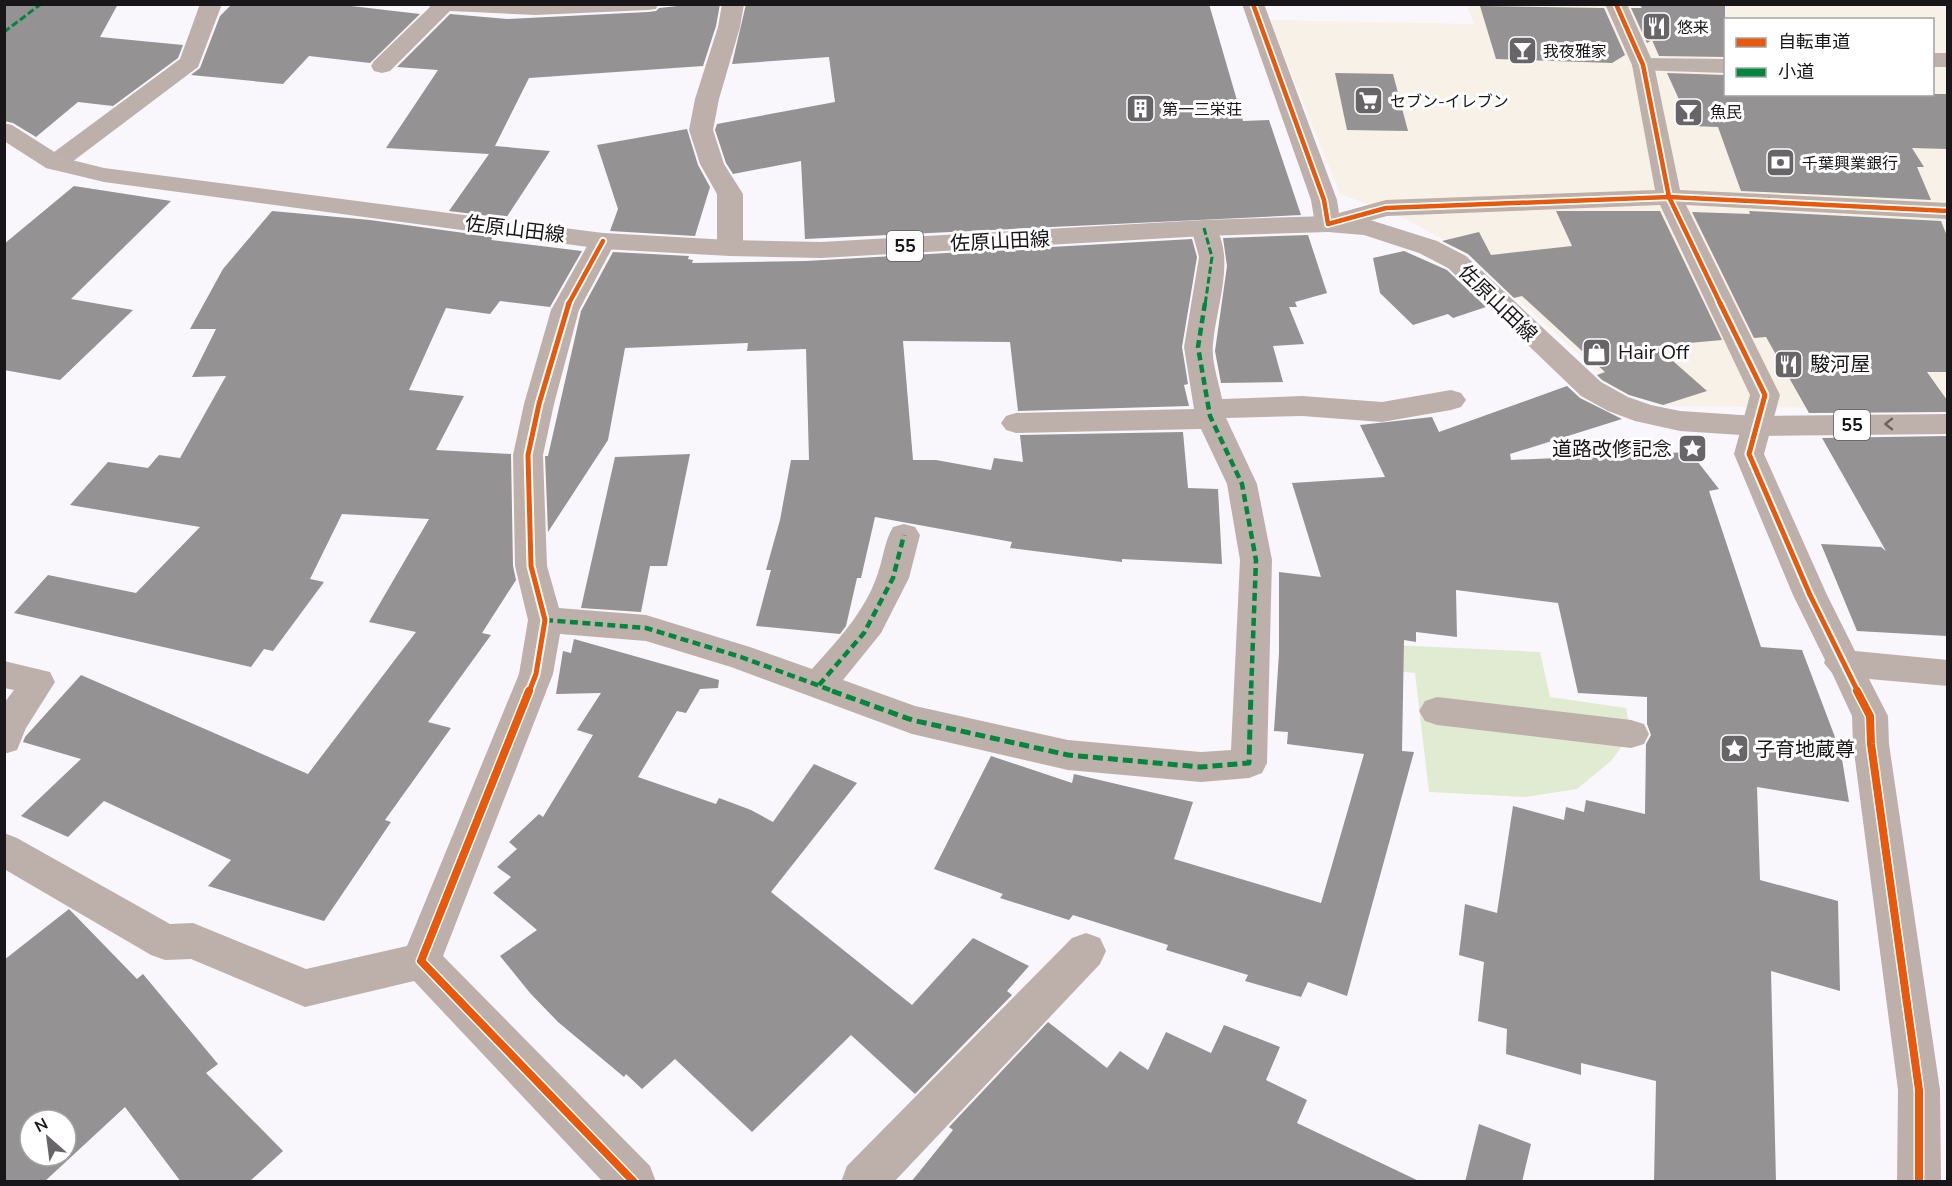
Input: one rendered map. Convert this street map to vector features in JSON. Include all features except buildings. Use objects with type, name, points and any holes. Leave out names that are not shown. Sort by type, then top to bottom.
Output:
[{"type":"main road","points":[[1643,65],[1724,66]]},
{"type":"main road","name":"佐原山田線","points":[[5,131],[55,163],[104,175],[603,241],[730,248],[832,249],[1204,228],[1328,224],[1378,230],[1428,247],[1457,262],[1591,389],[1618,404],[1644,414],[1680,421],[1756,426],[1947,424]]},
{"type":"street","points":[[55,163],[190,62],[211,4]]},
{"type":"street","points":[[381,66],[441,5],[535,9],[648,4]]},
{"type":"street","points":[[730,248],[730,194],[712,164],[701,130],[706,99],[726,39],[733,4]]},
{"type":"street","points":[[1253,4],[1324,200],[1328,224],[1386,208],[1668,197],[1947,211]]},
{"type":"street","points":[[1616,4],[1643,65],[1668,197],[1765,395],[1749,454],[1841,663],[1870,716],[1871,744],[1933,1095],[1919,1182]]},
{"type":"street","points":[[545,620],[646,627],[741,657],[912,720],[1068,756],[1201,767],[1249,763],[1256,560],[1242,484],[1210,414],[1198,347],[1212,257],[1204,228]]},
{"type":"street","points":[[421,961],[536,674],[545,620],[531,566],[528,455],[539,404],[565,310],[603,241]]},
{"type":"street","points":[[1016,423],[1210,414],[1302,406],[1382,412],[1451,400]]},
{"type":"street","points":[[819,685],[864,633],[893,578],[904,535]]},
{"type":"street","points":[[1841,663],[1947,674]]},
{"type":"street","points":[[4,674],[38,682],[10,723],[4,740]]},
{"type":"street","points":[[1437,711],[1631,734]]},
{"type":"street","points":[[4,849],[165,942],[193,941],[305,988],[421,961]]},
{"type":"street","points":[[863,1182],[1086,951]]},
{"type":"street","points":[[421,961],[634,1182]]},
{"type":"shaded area","points":[[1466,4],[1947,5],[1947,409],[1667,406],[1618,390],[1463,250],[1406,219],[1340,194],[1270,20],[1474,24]]},
{"type":"green space","points":[[1392,645],[1540,652],[1550,697],[1626,708],[1631,734],[1611,761],[1577,789],[1526,797],[1429,792],[1415,673],[1393,671]]},
{"type":"marked path","points":[[4,32],[41,4]]},
{"type":"marked path","points":[[545,620],[646,628],[741,657],[912,720],[1068,755],[1201,767],[1249,763],[1256,560],[1242,484],[1210,416],[1198,347],[1212,257],[1204,228]]},
{"type":"marked path","points":[[819,685],[864,633],[893,578],[904,535]]},
{"type":"cycle path","points":[[1253,4],[1324,200],[1328,224],[1386,208],[1669,197],[1948,211]]},
{"type":"cycle path","points":[[1616,4],[1643,65],[1669,197],[1765,395],[1749,454],[1810,595],[1870,716],[1871,744],[1919,1090],[1919,1182]]},
{"type":"cycle path","points":[[603,241],[565,310],[539,404],[528,455],[531,566],[545,620],[536,674],[421,961],[634,1182]]},
{"type":"place","name":"悠来","points":[[1656,27]]},
{"type":"place","name":"我夜雅家","points":[[1522,51]]},
{"type":"place","name":"セブン-イレブン","points":[[1369,101]]},
{"type":"place","name":"第一三栄荘","points":[[1141,109]]},
{"type":"place","name":"魚民","points":[[1689,112]]},
{"type":"place","name":"千葉興業銀行","points":[[1781,163]]},
{"type":"place","name":"Hair Off","points":[[1597,352]]},
{"type":"place","name":"駿河屋","points":[[1789,364]]},
{"type":"place","name":"道路改修記念","points":[[1693,449]]},
{"type":"place","name":"子育地蔵尊","points":[[1734,749]]}]
